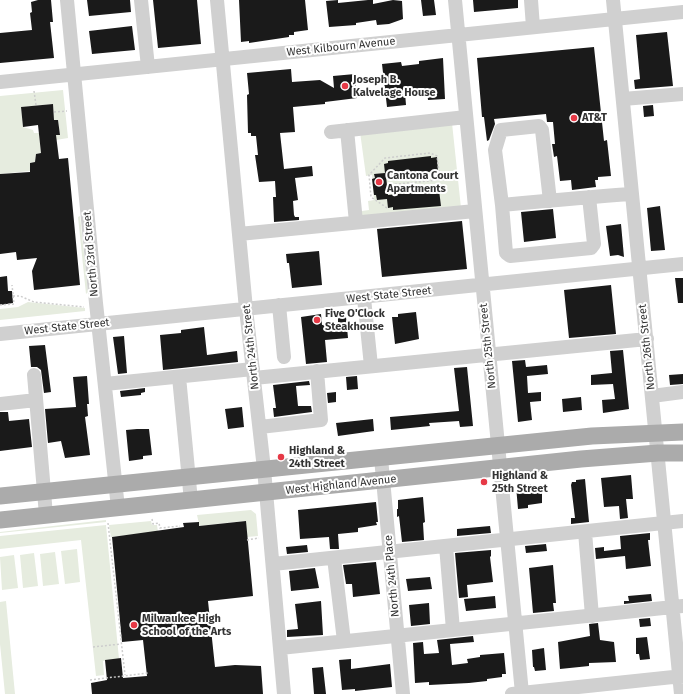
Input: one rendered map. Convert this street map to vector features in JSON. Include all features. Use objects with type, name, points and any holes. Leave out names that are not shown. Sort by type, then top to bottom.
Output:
[{"type":"main road","name":"West Highland Avenue","points":[[0,496],[592,436],[683,432]]},
{"type":"main road","name":"West Highland Avenue","points":[[0,520],[501,468],[658,453],[683,453]]},
{"type":"street","name":"North 23rd Street","points":[[67,0],[98,324],[118,508]]},
{"type":"street","points":[[141,0],[148,67]]},
{"type":"street","name":"North 24th Street","points":[[217,0],[246,309],[267,493],[284,694]]},
{"type":"street","name":"North 25th Street","points":[[454,0],[481,285],[516,624],[517,693]]},
{"type":"street","points":[[530,0],[533,27]]},
{"type":"street","name":"North 26th Street","points":[[613,0],[638,269],[647,339],[665,523],[678,606],[681,694]]},
{"type":"street","name":"West Kilbourn Avenue","points":[[0,82],[683,12]]},
{"type":"street","points":[[623,99],[683,94]]},
{"type":"street","points":[[331,132],[466,117]]},
{"type":"street","points":[[550,201],[542,130],[539,126],[501,130],[495,150],[506,253],[510,256],[591,248],[594,244],[589,197]]},
{"type":"street","points":[[347,130],[356,222]]},
{"type":"street","points":[[502,205],[631,194]]},
{"type":"street","points":[[239,234],[475,211]]},
{"type":"street","name":"West State Street","points":[[0,334],[279,305],[364,298],[683,264]]},
{"type":"street","points":[[364,298],[371,366]]},
{"type":"street","points":[[279,305],[284,357]]},
{"type":"street","points":[[105,384],[179,377],[317,372],[647,339]]},
{"type":"street","points":[[260,427],[321,420],[317,372]]},
{"type":"street","points":[[34,375],[46,515]]},
{"type":"street","points":[[179,377],[191,500]]},
{"type":"street","points":[[652,396],[683,392]]},
{"type":"street","points":[[0,404],[36,400]]},
{"type":"street","name":"North 24th Place","points":[[381,458],[402,694]]},
{"type":"street","points":[[273,564],[683,521]]},
{"type":"street","points":[[585,532],[592,616]]},
{"type":"street","points":[[446,546],[454,630]]},
{"type":"street","points":[[334,558],[344,640]]},
{"type":"street","points":[[280,648],[344,640],[516,624],[678,606]]},
{"type":"street","points":[[517,693],[561,692],[681,676]]},
{"type":"path","points":[[34,91],[36,105]]},
{"type":"path","points":[[54,112],[67,111]]},
{"type":"path","points":[[394,219],[393,212],[371,197],[369,175],[385,158],[430,153],[437,156],[440,180]]},
{"type":"path","points":[[387,185],[459,178]]},
{"type":"path","points":[[0,305],[14,304],[12,285]]},
{"type":"path","points":[[13,296],[20,296],[34,302],[86,307]]},
{"type":"path","points":[[152,519],[153,524],[159,523],[160,528],[180,526]]},
{"type":"path","points":[[108,523],[125,675]]},
{"type":"path","points":[[247,540],[260,538]]},
{"type":"path","points":[[93,647],[121,644]]},
{"type":"path","points":[[90,680],[148,673]]},
{"type":"shaded area","points":[[63,90],[68,138],[56,140],[56,135],[60,134],[58,120],[54,120],[53,104],[21,107],[23,127],[33,130],[34,133],[39,133],[41,153],[36,154],[35,162],[30,163],[30,171],[0,174],[0,96]]},
{"type":"shaded area","points":[[452,123],[461,208],[362,216],[362,211],[369,210],[368,201],[374,200],[372,175],[366,176],[360,132]]},
{"type":"shaded area","points":[[80,216],[88,292],[86,294],[78,217]]},
{"type":"shaded area","points":[[28,302],[85,308],[85,311],[0,320],[0,309],[18,307]]},
{"type":"shaded area","points":[[251,510],[256,514],[258,536],[247,537],[245,521],[198,526],[197,515]]},
{"type":"shaded area","points":[[106,520],[106,522],[0,533],[0,532]]},
{"type":"shaded area","points":[[151,521],[152,525],[157,525],[158,532],[111,537],[109,525]]},
{"type":"shaded area","points":[[106,525],[119,659],[103,661],[104,675],[96,676],[81,540],[0,549],[0,536]]},
{"type":"shaded area","points":[[77,549],[80,582],[65,584],[61,551]]},
{"type":"shaded area","points":[[55,552],[59,584],[43,586],[40,554]]},
{"type":"shaded area","points":[[34,553],[38,586],[23,588],[20,555]]},
{"type":"shaded area","points":[[14,555],[18,588],[2,590],[0,557]]},
{"type":"shaded area","points":[[6,601],[15,694],[5,694],[0,644],[0,602]]},
{"type":"building","points":[[38,0],[51,0],[53,22],[50,22],[54,58],[0,63],[0,33],[32,30],[30,13],[32,12],[31,2]]},
{"type":"building","points":[[87,0],[130,0],[131,12],[89,16]]},
{"type":"building","points":[[153,0],[197,0],[201,44],[158,48]]},
{"type":"building","points":[[239,0],[305,0],[308,30],[294,32],[294,35],[289,35],[289,37],[249,43],[249,41],[241,42]]},
{"type":"building","points":[[338,0],[338,3],[373,0],[373,4],[393,0],[402,1],[403,19],[389,24],[377,25],[376,20],[356,23],[356,25],[329,27],[326,1]]},
{"type":"building","points":[[421,0],[434,0],[436,15],[423,16]]},
{"type":"building","points":[[473,0],[518,0],[518,8],[474,12]]},
{"type":"building","points":[[132,26],[135,50],[92,54],[89,31]]},
{"type":"building","points":[[667,32],[673,86],[635,89],[634,80],[640,79],[636,35]]},
{"type":"building","name":"AT&T","points":[[594,47],[604,141],[607,140],[611,176],[598,177],[598,180],[595,180],[596,187],[572,190],[571,180],[560,181],[557,156],[554,157],[552,144],[555,144],[553,122],[547,122],[546,114],[494,119],[495,124],[489,140],[487,141],[484,117],[482,117],[477,58]]},
{"type":"building","points":[[443,58],[445,99],[428,100],[427,91],[405,93],[406,105],[387,107],[382,64],[401,62],[402,66],[419,64],[419,61]]},
{"type":"building","points":[[291,69],[292,82],[320,80],[334,88],[333,76],[355,74],[357,98],[325,102],[325,104],[293,107],[295,132],[280,133],[284,169],[312,166],[313,176],[295,178],[298,200],[293,201],[294,215],[295,217],[299,217],[299,220],[274,222],[273,197],[276,197],[275,181],[259,182],[255,155],[258,155],[256,136],[251,136],[251,133],[248,133],[247,95],[249,94],[247,73]]},
{"type":"building","points":[[53,104],[54,120],[58,120],[60,135],[56,135],[59,159],[68,158],[80,285],[34,290],[32,271],[37,258],[17,260],[16,252],[0,254],[0,174],[30,172],[30,163],[35,162],[36,154],[41,153],[38,125],[23,127],[21,107]]},
{"type":"building","points":[[653,105],[654,116],[644,117],[643,106]]},
{"type":"building","name":"Cantona Court Apartments","points":[[431,156],[431,158],[437,157],[438,171],[386,176],[388,195],[439,190],[441,206],[393,210],[393,207],[388,208],[387,199],[377,200],[376,195],[374,195],[372,179],[375,178],[374,174],[385,173],[384,164],[388,163],[388,161]]},
{"type":"building","points":[[660,206],[665,250],[651,251],[647,208]]},
{"type":"building","points":[[553,209],[556,238],[524,242],[521,212]]},
{"type":"building","points":[[462,221],[467,269],[382,277],[377,229]]},
{"type":"building","points":[[621,224],[624,257],[618,255],[610,256],[606,226]]},
{"type":"building","points":[[319,251],[322,285],[292,288],[289,263],[287,263],[286,254]]},
{"type":"building","points":[[7,276],[8,291],[12,291],[13,303],[0,305],[0,277]]},
{"type":"building","points":[[675,278],[683,278],[683,303],[678,303]]},
{"type":"building","points":[[611,285],[616,334],[569,338],[564,290]]},
{"type":"building","points":[[416,312],[419,339],[395,344],[392,317],[398,317],[398,314]]},
{"type":"building","points":[[321,314],[322,325],[338,324],[338,318],[346,317],[348,338],[325,340],[327,362],[306,364],[301,317]]},
{"type":"building","points":[[204,327],[207,355],[237,351],[238,362],[163,370],[160,335],[181,333],[181,330]]},
{"type":"building","points":[[124,336],[127,373],[118,374],[113,337]]},
{"type":"building","points":[[45,345],[51,392],[44,393],[41,370],[37,367],[31,367],[29,346]]},
{"type":"building","points":[[623,350],[629,409],[603,413],[602,400],[615,399],[613,384],[591,385],[591,375],[612,373],[610,351]]},
{"type":"building","points":[[525,360],[526,367],[547,365],[548,374],[527,376],[528,393],[541,392],[541,401],[530,402],[532,420],[518,422],[512,361]]},
{"type":"building","points":[[467,367],[473,426],[460,427],[459,421],[429,423],[430,426],[391,430],[390,417],[459,411],[454,368]]},
{"type":"building","points":[[683,374],[683,384],[670,385],[669,375]]},
{"type":"building","points":[[87,376],[89,404],[87,404],[88,416],[85,417],[90,455],[65,458],[61,441],[48,443],[45,409],[76,407],[73,377]]},
{"type":"building","points":[[357,376],[358,389],[347,390],[346,377]]},
{"type":"building","points":[[309,381],[310,385],[296,386],[298,406],[311,406],[312,412],[274,417],[273,408],[276,408],[273,385]]},
{"type":"building","points":[[145,388],[145,392],[141,393],[141,395],[121,397],[120,391]]},
{"type":"building","points":[[336,392],[336,402],[328,403],[327,393]]},
{"type":"building","points":[[581,397],[582,410],[563,412],[562,399]]},
{"type":"building","points":[[242,407],[244,427],[228,429],[225,409]]},
{"type":"building","points":[[0,412],[8,412],[9,421],[29,419],[32,447],[0,451]]},
{"type":"building","points":[[373,419],[374,431],[338,436],[336,423]]},
{"type":"building","points":[[149,429],[152,455],[143,456],[143,459],[129,461],[126,430]]},
{"type":"building","points":[[631,475],[633,499],[626,499],[628,518],[620,519],[619,506],[604,507],[601,478]]},
{"type":"building","points":[[585,479],[589,522],[571,524],[571,518],[575,518],[571,485],[572,482],[576,482],[576,480]]},
{"type":"building","points":[[531,484],[531,489],[542,488],[542,503],[528,505],[528,508],[518,509],[516,486]]},
{"type":"building","points":[[423,497],[425,522],[423,523],[424,540],[402,542],[399,516],[397,517],[398,500]]},
{"type":"building","points":[[376,502],[377,525],[358,528],[358,532],[338,534],[339,549],[330,549],[329,537],[300,539],[298,510]]},
{"type":"building","points":[[246,521],[253,596],[208,601],[215,667],[235,665],[261,666],[263,694],[92,694],[91,683],[107,680],[105,660],[121,658],[123,678],[147,676],[143,640],[122,642],[112,537],[184,527],[183,523],[199,522],[199,526]]},
{"type":"building","points":[[490,526],[491,533],[457,536],[457,529]]},
{"type":"building","points":[[650,533],[650,540],[648,540],[651,566],[626,569],[625,556],[596,559],[595,548],[604,547],[604,551],[621,549],[620,536]]},
{"type":"building","points":[[546,544],[547,551],[526,553],[525,546]]},
{"type":"building","points":[[307,545],[308,552],[287,554],[286,547]]},
{"type":"building","points":[[491,550],[490,557],[493,582],[467,585],[468,597],[459,598],[455,553]]},
{"type":"building","points":[[376,562],[380,594],[353,597],[352,584],[346,584],[343,565]]},
{"type":"building","points":[[553,565],[556,603],[553,603],[554,611],[533,613],[529,568]]},
{"type":"building","points":[[315,568],[319,588],[291,591],[289,571]]},
{"type":"building","points":[[430,577],[432,589],[408,591],[406,579]]},
{"type":"building","points":[[651,594],[652,601],[624,604],[624,601],[629,601],[628,596]]},
{"type":"building","points":[[495,596],[496,608],[466,611],[464,599]]},
{"type":"building","points":[[321,601],[323,635],[287,637],[287,630],[298,629],[295,604]]},
{"type":"building","points":[[429,603],[430,624],[411,626],[409,605]]},
{"type":"building","points":[[650,618],[651,626],[640,627],[639,619]]},
{"type":"building","points":[[598,623],[600,640],[614,642],[616,662],[589,663],[589,666],[560,669],[558,642],[590,636],[589,624]]},
{"type":"building","points":[[473,636],[474,642],[450,644],[452,665],[468,663],[467,659],[480,657],[480,655],[504,653],[506,674],[502,674],[502,677],[487,679],[487,681],[469,683],[429,685],[429,682],[415,683],[413,643],[423,642],[424,654],[439,653],[437,640]]},
{"type":"building","points":[[647,637],[650,659],[640,660],[639,654],[636,654],[636,638]]},
{"type":"building","points":[[544,648],[546,670],[535,671],[533,667],[532,650]]},
{"type":"building","points":[[351,659],[351,669],[390,664],[392,687],[355,691],[355,689],[342,690],[339,660]]},
{"type":"building","points":[[323,667],[326,694],[314,694],[312,668]]},
{"type":"place","name":"Joseph B. Kalvelage House","points":[[345,86]]},
{"type":"place","name":"AT&T","points":[[574,118]]},
{"type":"place","name":"Cantona Court Apartments","points":[[379,182]]},
{"type":"place","name":"Five O'Clock Steakhouse","points":[[317,320]]},
{"type":"place","name":"Highland & 24th Street","points":[[281,457]]},
{"type":"place","name":"Highland & 25th Street","points":[[484,482]]},
{"type":"place","name":"Milwaukee High School of the Arts","points":[[134,625]]}]
